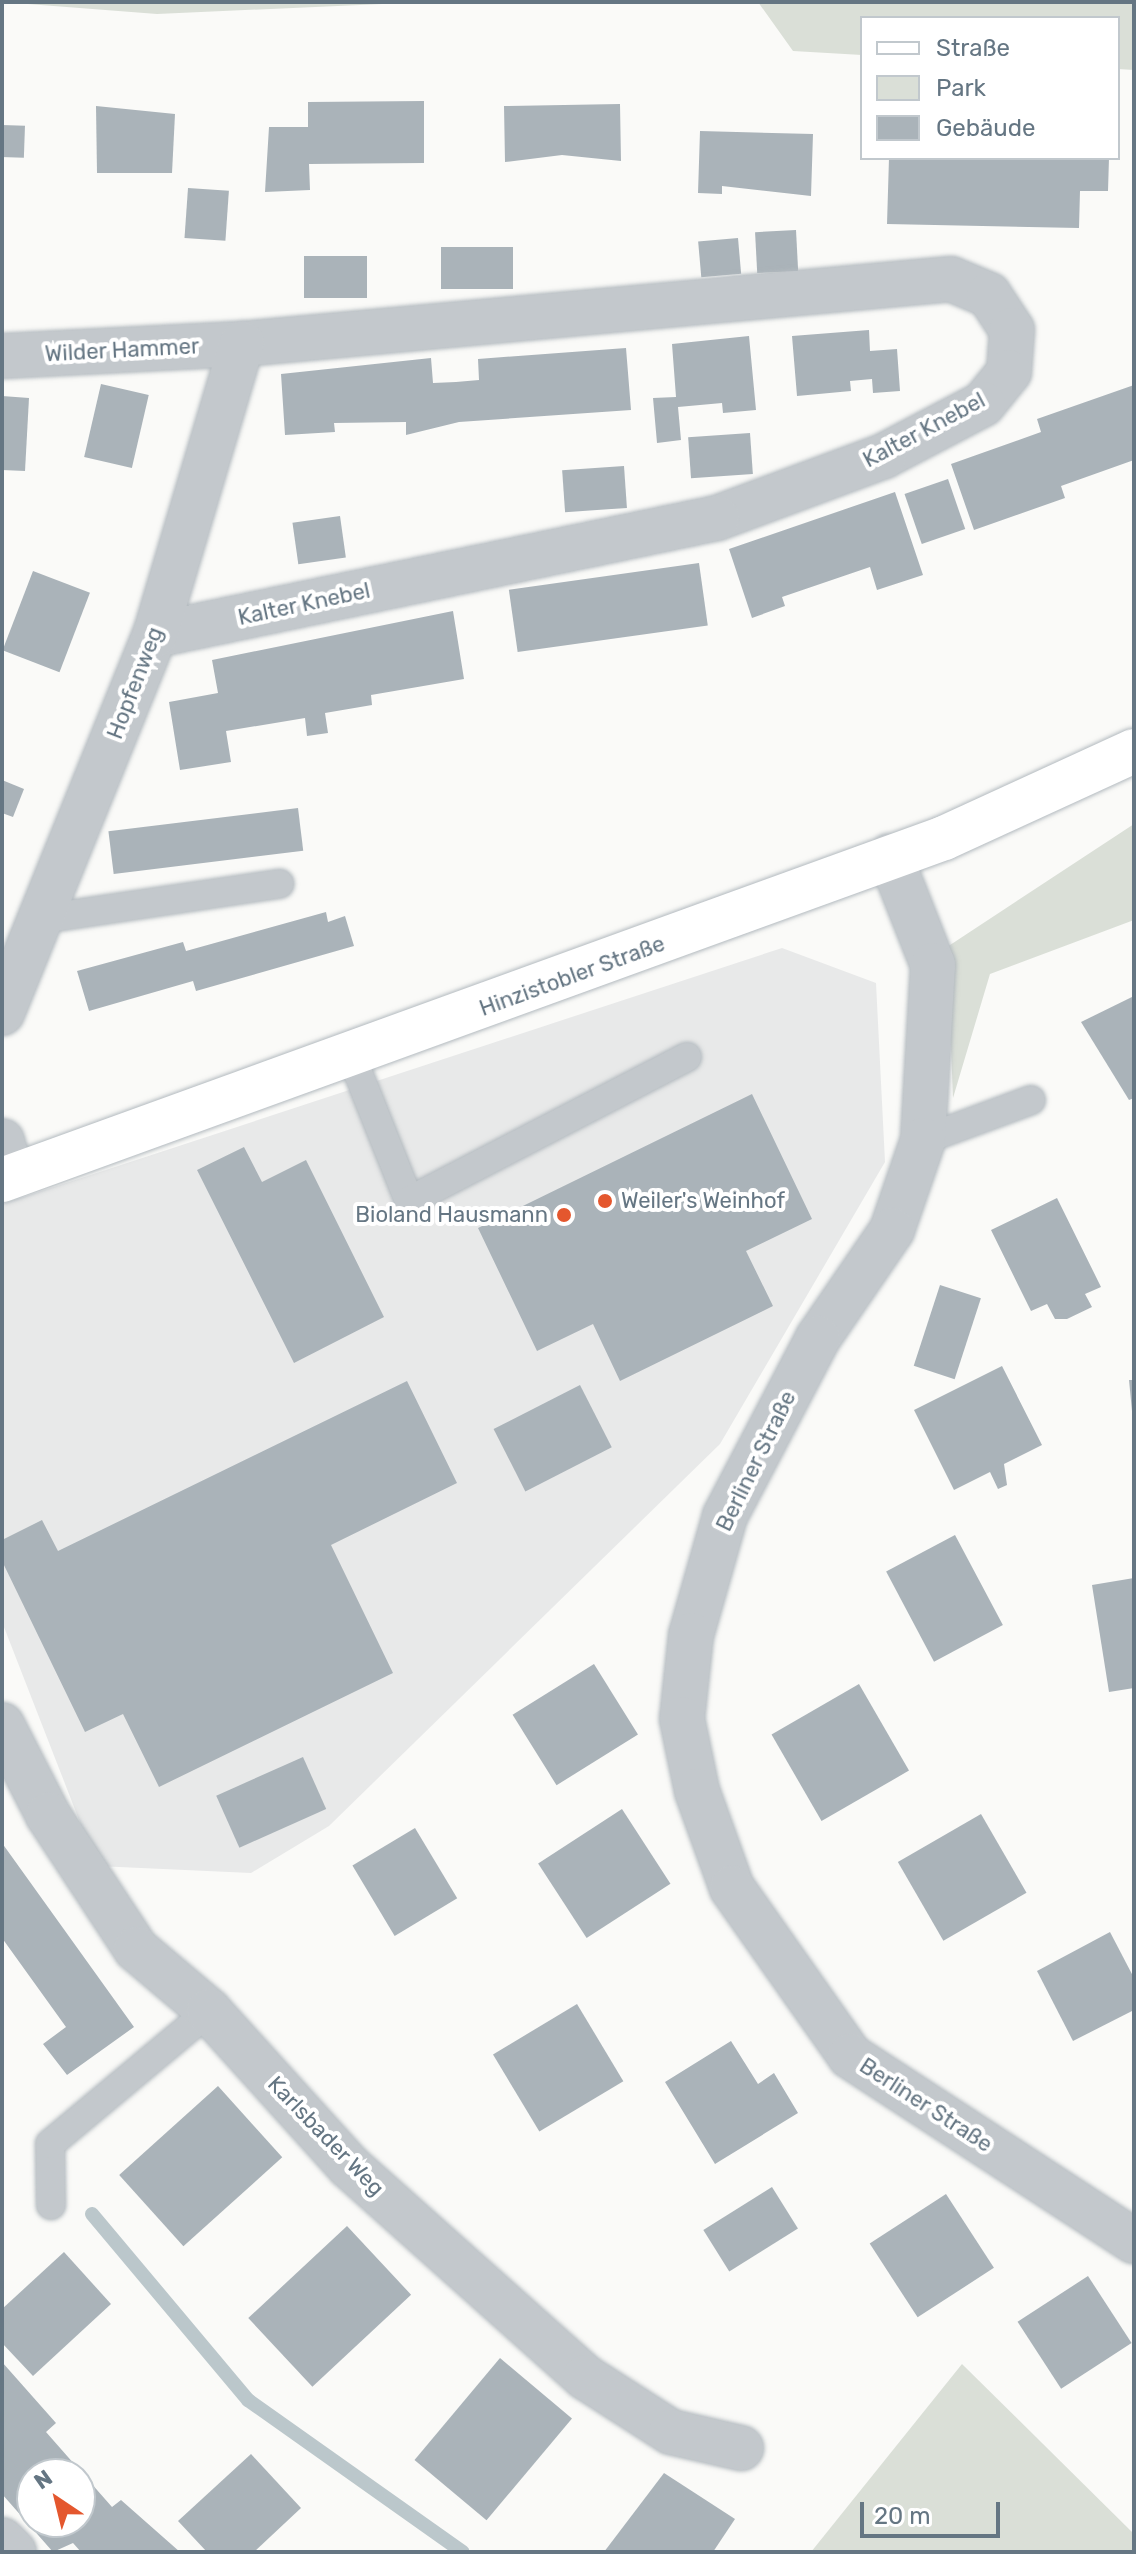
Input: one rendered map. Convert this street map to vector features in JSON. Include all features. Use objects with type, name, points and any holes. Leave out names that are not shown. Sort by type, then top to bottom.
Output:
[{"type":"street","name":"Kalter Knebel","points":[[155,635],[717,518],[884,456],[983,404],[1009,372],[1014,351],[1003,310],[971,283],[951,279],[242,344]]},
{"type":"street","name":"Wilder Hammer","points":[[2,356],[242,344]]},
{"type":"street","name":"Hopfenweg","points":[[2,1013],[155,635],[242,344]]},
{"type":"street","name":"Hinzistobler Straße","points":[[5,1166],[351,1055],[1001,815],[1134,751]]},
{"type":"street","name":"Berliner Straße","points":[[890,856],[933,965],[923,1140],[892,1230],[818,1338],[725,1516],[691,1635],[682,1719],[697,1791],[732,1888],[850,2056],[1134,2241]]},
{"type":"street","name":"Karlsbader Weg","points":[[2,1725],[48,1815],[136,1949],[209,2011],[349,2166],[585,2377],[671,2432],[741,2448]]},
{"type":"street","points":[[2,2540],[14,2552]]},
{"type":"lane","points":[[41,919],[279,884]]},
{"type":"lane","points":[[351,1055],[409,1201],[687,1057]]},
{"type":"lane","points":[[923,1140],[1031,1100]]},
{"type":"lane","points":[[51,2205],[50,2144],[209,2011]]},
{"type":"shaded area","points":[[782,948],[876,983],[885,1162],[720,1444],[329,1826],[251,1873],[97,1866],[2,1622],[2,1204]]},
{"type":"green space","points":[[2,2],[427,2],[157,14]]},
{"type":"green space","points":[[758,2],[1134,2],[1134,70],[1120,69],[1120,16],[860,16],[860,55],[793,51]]},
{"type":"green space","points":[[1134,824],[1134,920],[990,974],[953,1098],[947,947]]},
{"type":"green space","points":[[962,2364],[1134,2534],[1134,2552],[811,2552]]},
{"type":"building","points":[[424,101],[424,163],[309,164],[310,190],[265,192],[269,127],[308,127],[308,102]]},
{"type":"building","points":[[620,104],[621,161],[562,155],[505,162],[504,106]]},
{"type":"building","points":[[96,106],[175,114],[172,173],[97,173]]},
{"type":"building","points":[[2,125],[25,126],[24,158],[2,157]]},
{"type":"building","points":[[700,131],[813,134],[811,196],[722,186],[722,194],[698,193]]},
{"type":"building","points":[[889,160],[1109,160],[1108,191],[1080,191],[1079,228],[887,224]]},
{"type":"building","points":[[188,188],[229,191],[225,241],[185,238]]},
{"type":"building","points":[[796,230],[798,271],[757,273],[755,232]]},
{"type":"building","points":[[738,238],[741,274],[701,277],[698,241]]},
{"type":"building","points":[[441,247],[513,247],[513,289],[441,289]]},
{"type":"building","points":[[304,256],[367,256],[367,298],[304,298]]},
{"type":"building","points":[[869,330],[870,351],[897,349],[900,391],[873,393],[872,379],[850,381],[851,391],[797,396],[792,336]]},
{"type":"building","points":[[749,336],[756,410],[723,413],[722,403],[678,407],[681,440],[657,443],[653,398],[676,397],[672,344]]},
{"type":"building","points":[[626,348],[631,410],[459,422],[406,435],[406,422],[334,423],[335,432],[285,435],[281,374],[431,358],[433,383],[456,382],[479,380],[478,359]]},
{"type":"building","points":[[101,384],[149,395],[132,468],[84,457]]},
{"type":"building","points":[[1134,385],[1134,460],[1061,486],[1065,498],[974,530],[951,464],[1041,432],[1037,419]]},
{"type":"building","points":[[2,396],[29,398],[25,471],[2,470]]},
{"type":"building","points":[[750,433],[753,474],[691,478],[688,437]]},
{"type":"building","points":[[624,466],[627,508],[565,512],[562,470]]},
{"type":"building","points":[[948,479],[965,529],[922,544],[905,494]]},
{"type":"building","points":[[895,492],[923,575],[877,590],[870,567],[782,597],[785,606],[752,618],[729,549]]},
{"type":"building","points":[[340,516],[346,558],[298,564],[292,523]]},
{"type":"building","points":[[699,563],[708,625],[518,652],[509,590]]},
{"type":"building","points":[[33,571],[90,593],[59,672],[3,650]]},
{"type":"building","points":[[453,611],[464,679],[371,695],[372,705],[325,713],[328,733],[307,736],[305,718],[226,731],[231,762],[180,770],[169,702],[218,693],[212,660]]},
{"type":"building","points":[[2,780],[24,789],[13,817],[2,813]]},
{"type":"building","points":[[298,808],[303,851],[114,874],[108,831]]},
{"type":"building","points":[[326,912],[328,922],[345,916],[354,946],[196,991],[193,981],[89,1011],[77,971],[183,942],[186,951]]},
{"type":"building","points":[[1134,996],[1134,1098],[1129,1100],[1081,1022]]},
{"type":"building","points":[[752,1094],[812,1219],[746,1251],[773,1306],[620,1381],[593,1324],[537,1351],[478,1228]]},
{"type":"building","points":[[244,1147],[262,1182],[306,1160],[384,1317],[294,1363],[197,1170]]},
{"type":"building","points":[[1057,1198],[1101,1287],[1085,1294],[1092,1307],[1067,1319],[1055,1319],[1047,1304],[1031,1311],[991,1230]]},
{"type":"building","points":[[940,1285],[981,1298],[955,1379],[914,1366]]},
{"type":"building","points":[[1002,1366],[1042,1445],[1004,1464],[1007,1485],[998,1489],[990,1472],[954,1490],[914,1410]]},
{"type":"building","points":[[1129,1380],[1134,1380],[1134,1411],[1132,1411]]},
{"type":"building","points":[[407,1381],[457,1483],[331,1545],[393,1673],[159,1787],[123,1714],[85,1732],[2,1561],[2,1540],[42,1520],[58,1551]]},
{"type":"building","points":[[580,1385],[612,1447],[525,1491],[494,1429]]},
{"type":"building","points":[[955,1535],[1003,1625],[934,1662],[886,1572]]},
{"type":"building","points":[[1134,1578],[1134,1688],[1109,1692],[1092,1585]]},
{"type":"building","points":[[594,1664],[638,1734],[557,1785],[513,1715]]},
{"type":"building","points":[[859,1684],[909,1771],[822,1821],[772,1734]]},
{"type":"building","points":[[303,1757],[326,1809],[239,1848],[216,1796]]},
{"type":"building","points":[[622,1809],[670,1884],[587,1938],[538,1863]]},
{"type":"building","points":[[981,1814],[1026,1893],[943,1941],[898,1862]]},
{"type":"building","points":[[415,1828],[457,1898],[395,1936],[352,1866]]},
{"type":"building","points":[[2,1843],[134,2027],[67,2075],[43,2044],[66,2027],[2,1938]]},
{"type":"building","points":[[1110,1932],[1134,1978],[1134,2010],[1073,2041],[1037,1971]]},
{"type":"building","points":[[577,2004],[623,2081],[539,2132],[493,2054]]},
{"type":"building","points":[[731,2041],[758,2084],[774,2073],[798,2113],[715,2164],[665,2082]]},
{"type":"building","points":[[218,2086],[282,2157],[183,2246],[119,2175]]},
{"type":"building","points":[[772,2187],[798,2229],[729,2271],[703,2230]]},
{"type":"building","points":[[946,2194],[994,2268],[918,2317],[870,2244]]},
{"type":"building","points":[[347,2226],[411,2295],[312,2387],[248,2318]]},
{"type":"building","points":[[64,2252],[111,2304],[33,2376],[2,2343],[2,2309]]},
{"type":"building","points":[[1088,2276],[1132,2343],[1061,2389],[1018,2322]]},
{"type":"building","points":[[500,2358],[572,2418],[487,2520],[415,2460]]},
{"type":"building","points":[[2,2362],[56,2423],[46,2432],[69,2458],[16,2458],[16,2510],[2,2494]]},
{"type":"building","points":[[251,2454],[301,2508],[254,2552],[207,2552],[178,2521]]},
{"type":"building","points":[[664,2473],[735,2519],[713,2552],[604,2552]]},
{"type":"building","points":[[96,2489],[112,2507],[121,2500],[180,2552],[81,2552],[73,2543],[53,2552],[41,2538],[96,2538]]},
{"type":"waterway","points":[[92,2214],[248,2400],[463,2552]]},
{"type":"place","name":"Weiler's Weinhof","points":[[605,1201]]},
{"type":"place","name":"Bioland Hausmann","points":[[564,1215]]}]
